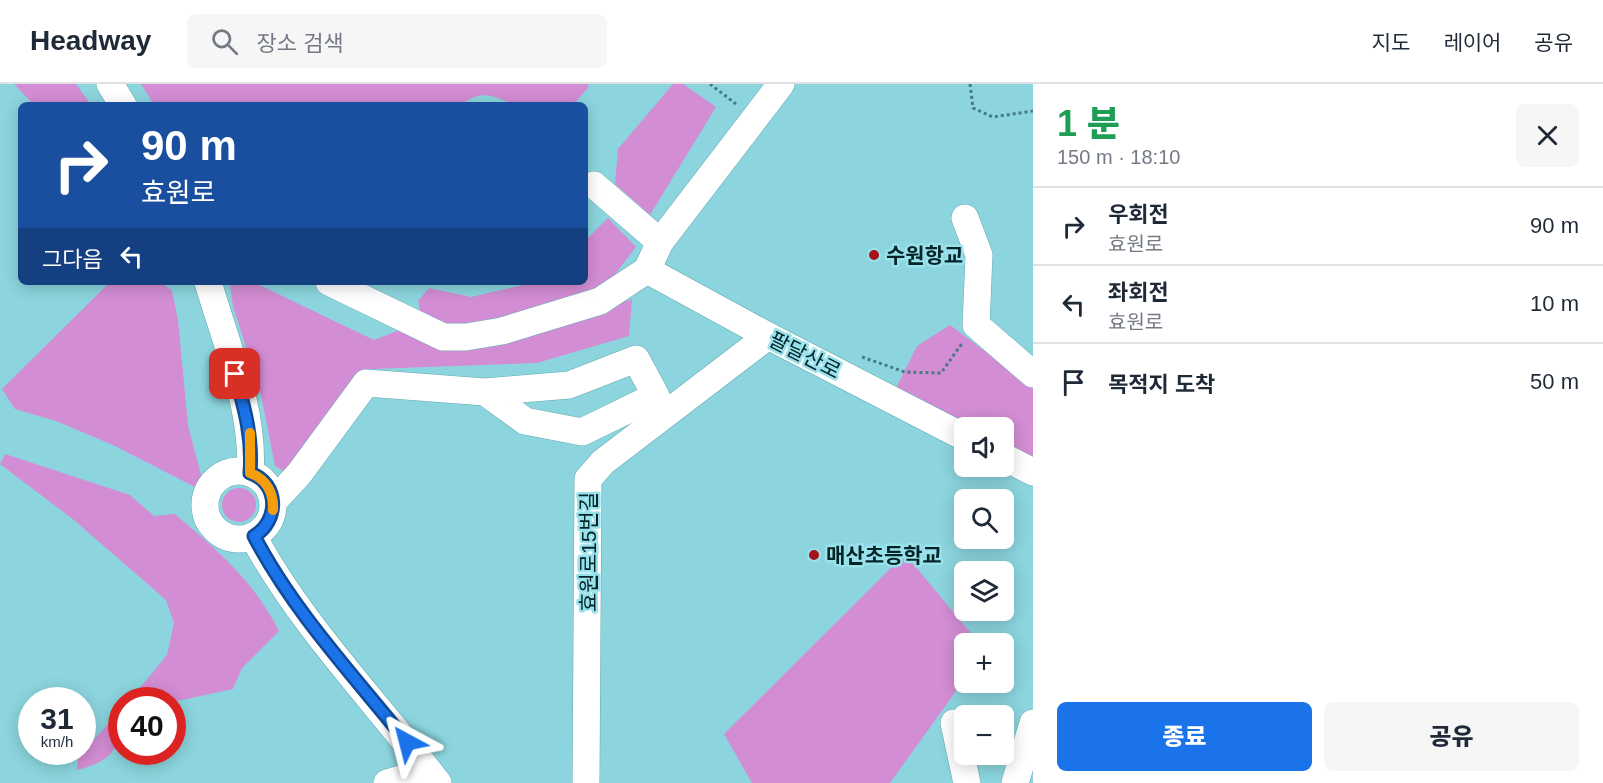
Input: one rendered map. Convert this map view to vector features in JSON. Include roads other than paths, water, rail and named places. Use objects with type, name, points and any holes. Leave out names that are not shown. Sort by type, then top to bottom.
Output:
[{"type":"street","points":[[110,84],[121,102]]},
{"type":"street","points":[[335,285],[443,337],[466,337],[502,331],[600,301],[647,270],[660,242],[781,84]]},
{"type":"street","points":[[594,184],[660,242]]},
{"type":"street","points":[[965,218],[979,255],[976,325],[1033,374]]},
{"type":"street","name":"팔달산로","points":[[647,270],[768,336],[954,432]]},
{"type":"street","points":[[209,285],[248,420],[252,445],[250,473]]},
{"type":"street","name":"효원로15번길","points":[[586,783],[588,479],[603,462],[768,336]]},
{"type":"street","points":[[273,502],[264,481],[250,473],[233,471],[213,482],[205,503],[206,514],[218,532],[239,539],[254,536],[268,524],[273,502],[299,474],[366,383],[485,392],[569,385],[636,359],[656,396],[582,432],[525,421],[485,392]]},
{"type":"street","points":[[1014,462],[1033,472]]},
{"type":"street","points":[[254,536],[271,569],[433,777]]},
{"type":"street","points":[[1015,783],[1033,723]]},
{"type":"street","points":[[963,765],[967,783]]},
{"type":"street","points":[[387,783],[433,777]]},
{"type":"place","name":"수원항교","points":[[874,255]]},
{"type":"place","name":"매산초등학교","points":[[814,555]]}]
